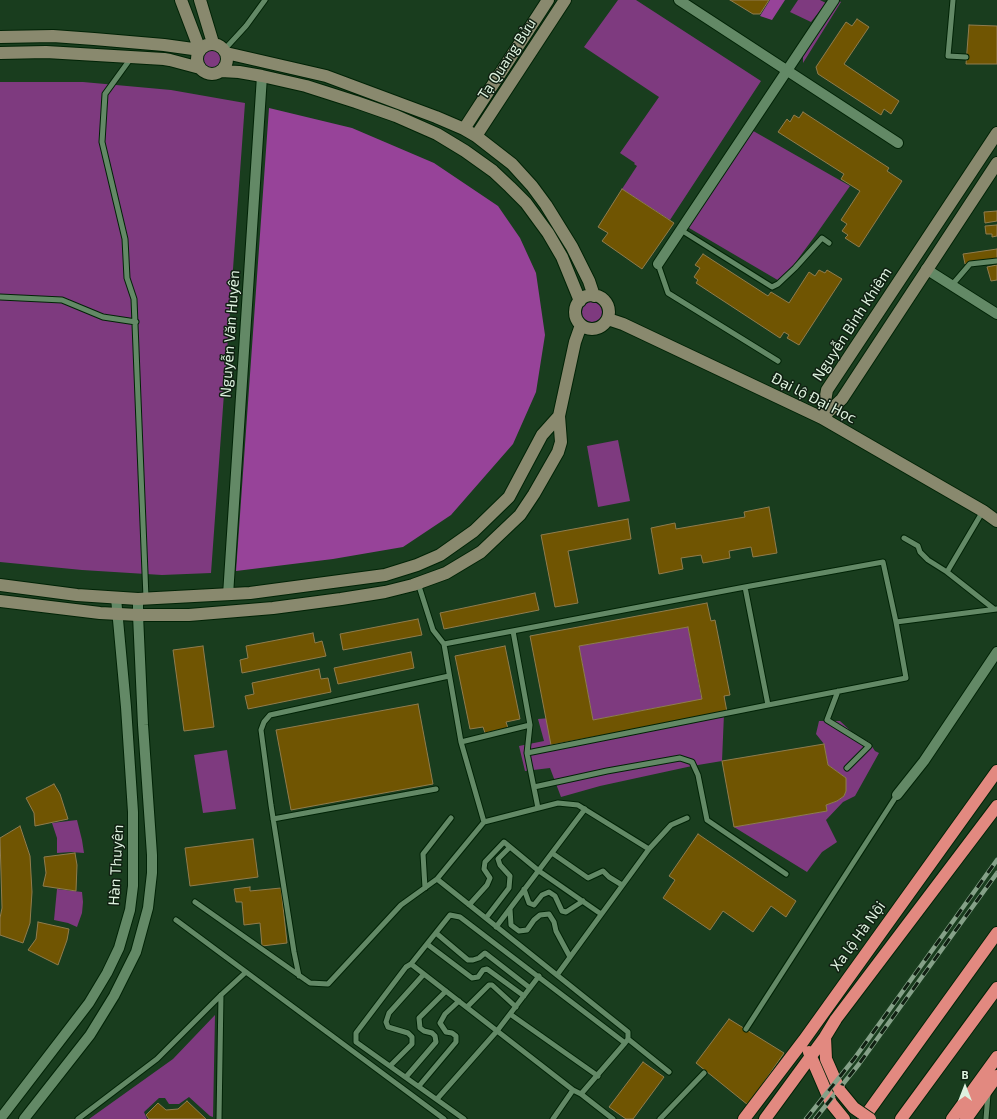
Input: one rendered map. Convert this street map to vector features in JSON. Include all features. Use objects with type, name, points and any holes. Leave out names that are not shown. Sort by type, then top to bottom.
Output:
[{"type":"highway","name":"Xa lộ Hà Nội","points":[[744,1119],[804,1040],[997,771]]},
{"type":"highway","points":[[765,1119],[825,1038],[836,1019],[997,806]]},
{"type":"highway","points":[[863,1119],[997,933]]},
{"type":"highway","points":[[901,1119],[997,988]]},
{"type":"highway","points":[[825,1038],[826,1059],[840,1091],[854,1108],[870,1119]]},
{"type":"highway","points":[[804,1040],[831,1103],[844,1119]]},
{"type":"highway","points":[[952,1119],[997,1057]]},
{"type":"highway","points":[[966,1119],[993,1088],[997,1076]]},
{"type":"street","points":[[181,0],[200,50]]},
{"type":"street","points":[[200,0],[213,44]]},
{"type":"street","name":"Tạ Quang Bửu","points":[[464,129],[548,0]]},
{"type":"street","name":"Tạ Quang Bửu","points":[[476,136],[565,0]]},
{"type":"street","points":[[678,0],[898,143]]},
{"type":"street","points":[[658,264],[834,0]]},
{"type":"street","points":[[0,37],[53,36],[164,45],[200,50]]},
{"type":"street","points":[[200,68],[197,60],[200,50],[208,44],[217,44],[225,51],[257,61],[326,76],[464,129],[476,136],[512,164],[532,186],[546,204],[572,248],[594,296]]},
{"type":"street","points":[[221,71],[227,60],[225,51]]},
{"type":"street","points":[[0,53],[46,52],[170,60],[200,68],[210,74],[221,71],[239,72],[306,86],[370,106],[396,116],[437,134],[465,151],[493,171],[526,203],[548,233],[562,257],[580,302]]},
{"type":"street","name":"Nguyễn Văn Huyên","points":[[228,595],[262,76]]},
{"type":"street","name":"Nguyễn Bỉnh Khiêm","points":[[822,418],[827,390],[997,133]]},
{"type":"street","points":[[822,418],[842,399],[997,163]]},
{"type":"street","points":[[913,260],[997,314]]},
{"type":"street","points":[[594,296],[604,300],[609,309],[608,319],[601,327],[591,329],[581,325],[576,317],[576,311],[580,302],[584,298],[594,296]]},
{"type":"street","name":"Đại lộ Đại Học","points":[[608,319],[623,324],[822,418],[983,511],[997,521]]},
{"type":"street","points":[[0,600],[100,613],[189,615],[273,608],[385,592],[418,583],[446,573],[481,552],[520,515],[558,452],[561,442],[559,416],[574,342],[581,325]]},
{"type":"street","points":[[0,585],[70,594],[142,599],[228,595],[385,575],[417,565],[440,555],[474,531],[509,497],[542,435],[559,416]]},
{"type":"street","name":"Hàn Thuyên","points":[[0,1119],[89,1003],[107,973],[119,948],[126,925],[133,886],[133,812],[126,707],[116,598]]},
{"type":"street","points":[[24,1119],[90,1035],[114,996],[136,952],[148,908],[152,873],[152,855],[138,615],[142,599]]},
{"type":"street","points":[[896,795],[924,761],[997,652]]},
{"type":"lane","points":[[225,51],[265,0]]},
{"type":"lane","points":[[953,0],[948,56],[966,56]]},
{"type":"lane","points":[[131,57],[105,94],[102,142],[125,239],[127,278],[134,299],[136,322],[142,599]]},
{"type":"lane","points":[[681,230],[772,287],[778,284],[796,268],[822,238],[829,243]]},
{"type":"lane","points":[[952,285],[970,264],[997,261]]},
{"type":"lane","points":[[658,264],[668,293],[778,361]]},
{"type":"lane","points":[[0,297],[62,300],[103,317],[136,322]]},
{"type":"lane","points":[[947,572],[983,511]]},
{"type":"lane","points":[[904,538],[917,545],[920,552],[928,560],[947,572],[995,609]]},
{"type":"lane","points":[[444,644],[882,562],[896,622],[906,678],[527,753]]},
{"type":"lane","points":[[418,583],[433,630],[444,644],[461,742],[484,822]]},
{"type":"lane","points":[[745,587],[768,705]]},
{"type":"lane","points":[[896,622],[995,609]]},
{"type":"lane","points":[[513,631],[530,725],[527,753],[538,808]]},
{"type":"lane","points":[[299,976],[273,820],[261,730],[264,722],[270,715],[449,676]]},
{"type":"lane","points":[[838,691],[827,720],[869,746],[847,768]]},
{"type":"lane","points":[[461,742],[530,725]]},
{"type":"lane","points":[[534,787],[607,771],[680,758],[692,762],[698,775],[707,820],[786,874]]},
{"type":"lane","points":[[273,820],[436,789]]},
{"type":"lane","points":[[746,1029],[896,795]]},
{"type":"lane","points":[[194,902],[310,984],[328,984],[401,905],[437,879],[484,822],[558,803],[578,804],[649,849]]},
{"type":"lane","points":[[496,927],[585,809]]},
{"type":"lane","points":[[425,888],[423,854],[451,818]]},
{"type":"lane","points":[[557,975],[649,849],[671,825],[687,818]]},
{"type":"lane","points":[[469,905],[490,878],[484,869],[485,862],[504,842],[539,870],[602,914]]},
{"type":"lane","points":[[486,918],[509,888],[510,876],[500,865],[498,859],[510,848]]},
{"type":"lane","points":[[552,853],[588,878],[604,871],[609,877],[622,885]]},
{"type":"lane","points":[[437,879],[628,1032],[627,1041],[581,1094]]},
{"type":"lane","points":[[524,890],[529,903],[534,905],[542,895],[549,892],[555,896],[562,911],[566,912],[582,901]]},
{"type":"lane","points":[[510,909],[511,925],[519,931],[527,930],[534,920],[540,915],[549,914],[570,957]]},
{"type":"lane","points":[[464,1119],[356,1042],[356,1033],[406,967],[411,964],[450,915],[460,917],[669,1072]]},
{"type":"lane","points":[[176,920],[444,1119]]},
{"type":"lane","points":[[436,933],[468,960],[479,958],[485,952],[530,988]]},
{"type":"lane","points":[[427,944],[472,978],[478,977],[483,970],[487,969],[524,996]]},
{"type":"lane","points":[[411,964],[573,1090],[581,1094],[613,1119]]},
{"type":"lane","points":[[78,1119],[157,1059],[221,994],[246,972]]},
{"type":"lane","points":[[390,1066],[412,1044],[412,1038],[408,1033],[388,1027],[386,1022],[389,1013],[424,974]]},
{"type":"lane","points":[[437,1099],[498,1031],[539,976]]},
{"type":"lane","points":[[467,1007],[489,985],[492,985],[516,1006]]},
{"type":"lane","points":[[406,1077],[436,1042],[435,1036],[432,1033],[424,1031],[420,1028],[419,1018],[446,991]]},
{"type":"lane","points":[[219,1119],[221,994]]},
{"type":"lane","points":[[419,1086],[456,1042],[456,1036],[452,1033],[446,1032],[440,1023],[445,1014],[459,1001]]},
{"type":"lane","points":[[510,1014],[598,1076]]},
{"type":"lane","points":[[660,1119],[704,1073]]},
{"type":"lane","points":[[986,1119],[993,1088]]},
{"type":"lane","points":[[553,1119],[573,1090]]},
{"type":"shaded area","points":[[618,0],[636,0],[761,81],[670,220],[622,189],[637,166],[620,153],[659,97],[584,47]]},
{"type":"shaded area","points":[[770,0],[785,0],[772,20],[760,16]]},
{"type":"shaded area","points":[[798,0],[820,0],[826,3],[811,22],[790,12]]},
{"type":"shaded area","points":[[837,0],[841,2],[803,63],[803,51]]},
{"type":"shaded area","points":[[212,47],[221,50],[224,59],[221,68],[212,71],[203,68],[200,59],[203,50]]},
{"type":"shaded area","points":[[0,82],[83,82],[171,90],[245,103],[211,573],[162,575],[82,570],[0,562]]},
{"type":"shaded area","points":[[269,108],[352,128],[434,163],[498,206],[520,238],[536,273],[545,335],[536,392],[513,444],[451,515],[403,547],[333,559],[236,571]]},
{"type":"shaded area","points":[[748,128],[850,186],[781,282],[684,225]]},
{"type":"shaded area","points":[[592,301],[601,304],[604,313],[601,322],[592,325],[583,322],[580,313],[583,304]]},
{"type":"shaded area","points":[[618,440],[630,501],[598,507],[587,446]]},
{"type":"shaded area","points":[[688,627],[701,696],[725,690],[722,761],[600,786],[561,797],[550,768],[525,771],[519,746],[544,741],[538,719],[562,717],[562,736],[665,706],[593,720],[579,646]]},
{"type":"shaded area","points":[[819,721],[840,721],[854,734],[869,742],[875,751],[879,753],[855,796],[843,802],[826,820],[837,842],[822,852],[807,872],[734,827],[827,811],[826,805],[837,801],[844,796],[846,791],[846,778],[828,765],[824,744],[816,734]]},
{"type":"shaded area","points":[[227,750],[236,809],[203,813],[194,755]]},
{"type":"shaded area","points":[[77,820],[84,853],[57,853],[57,838],[52,823]]},
{"type":"shaded area","points":[[57,889],[82,892],[82,913],[77,927],[68,923],[54,920]]},
{"type":"shaded area","points":[[215,1015],[213,1117],[189,1097],[179,1104],[169,1104],[165,1098],[159,1098],[144,1112],[147,1119],[89,1119],[173,1059]]},
{"type":"building","points":[[730,0],[769,0],[760,14],[753,14]]},
{"type":"building","points":[[857,19],[869,27],[844,64],[899,101],[891,114],[884,109],[881,115],[818,74],[816,67],[846,22],[852,26]]},
{"type":"building","points":[[969,25],[997,26],[997,64],[966,64]]},
{"type":"building","points":[[803,112],[889,168],[887,171],[902,181],[859,247],[845,238],[848,235],[842,231],[847,224],[841,220],[860,191],[841,179],[844,174],[778,132],[787,119],[790,122],[794,115],[799,118]]},
{"type":"building","points":[[622,189],[674,223],[642,269],[602,241],[608,233],[598,227]]},
{"type":"building","points":[[997,211],[997,221],[985,223],[984,212]]},
{"type":"building","points":[[997,225],[997,236],[992,237],[992,234],[986,234],[985,226]]},
{"type":"building","points":[[997,249],[997,259],[965,264],[963,254]]},
{"type":"building","points":[[703,254],[768,296],[771,292],[789,303],[809,272],[815,276],[819,270],[825,273],[827,270],[842,279],[799,345],[787,338],[789,335],[784,332],[780,338],[696,283],[698,280],[694,277],[700,268],[695,265]]},
{"type":"building","points":[[997,265],[997,280],[991,281],[987,267]]},
{"type":"building","points":[[769,507],[777,553],[753,557],[751,547],[729,551],[730,558],[703,563],[701,555],[681,558],[683,569],[659,574],[651,528],[675,523],[676,529],[745,517],[744,512]]},
{"type":"building","points":[[628,519],[631,539],[568,551],[578,603],[555,607],[541,535]]},
{"type":"building","points":[[535,593],[539,610],[444,629],[440,613]]},
{"type":"building","points":[[707,603],[711,621],[715,620],[730,695],[724,696],[727,712],[551,745],[530,636]],"holes":[[[688,627],[702,699],[593,720],[579,646]]]},
{"type":"building","points":[[418,619],[422,635],[343,650],[340,634]]},
{"type":"building","points":[[313,633],[315,643],[322,641],[326,656],[242,673],[240,660],[248,658],[246,646]]},
{"type":"building","points":[[203,646],[214,727],[184,731],[173,650]]},
{"type":"building","points":[[505,646],[520,719],[506,722],[508,728],[485,733],[483,727],[470,729],[455,656]]},
{"type":"building","points":[[411,652],[414,668],[338,684],[334,668]]},
{"type":"building","points":[[319,669],[321,679],[328,678],[331,692],[248,709],[245,696],[254,694],[252,683]]},
{"type":"building","points":[[418,704],[433,784],[291,810],[276,730]]},
{"type":"building","points":[[824,744],[828,765],[846,778],[846,791],[844,796],[837,801],[826,805],[827,811],[734,827],[722,761]]},
{"type":"building","points":[[54,784],[60,794],[68,819],[35,826],[34,813],[26,798]]},
{"type":"building","points":[[20,826],[30,856],[32,892],[30,923],[23,943],[0,935],[0,918],[2,908],[0,838]]},
{"type":"building","points":[[698,834],[796,901],[786,917],[771,906],[753,932],[723,911],[710,930],[663,898],[675,880],[669,876]]},
{"type":"building","points":[[253,839],[258,877],[190,886],[185,848]]},
{"type":"building","points":[[75,853],[77,865],[76,891],[43,886],[46,873],[44,857]]},
{"type":"building","points":[[250,887],[250,891],[281,888],[287,943],[262,946],[260,923],[244,925],[242,902],[236,902],[234,889]]},
{"type":"building","points":[[38,922],[69,929],[67,940],[58,965],[28,950],[36,939]]},
{"type":"building","points":[[729,1019],[784,1053],[748,1105],[696,1063]]},
{"type":"building","points":[[643,1062],[664,1077],[633,1119],[626,1119],[609,1107]]},
{"type":"building","points":[[187,1101],[206,1119],[149,1119],[146,1115],[158,1103],[166,1110],[178,1109]]},
{"type":"railway","points":[[806,1119],[854,1059],[997,860]]},
{"type":"railway","points":[[815,1119],[859,1064],[997,873]]}]
